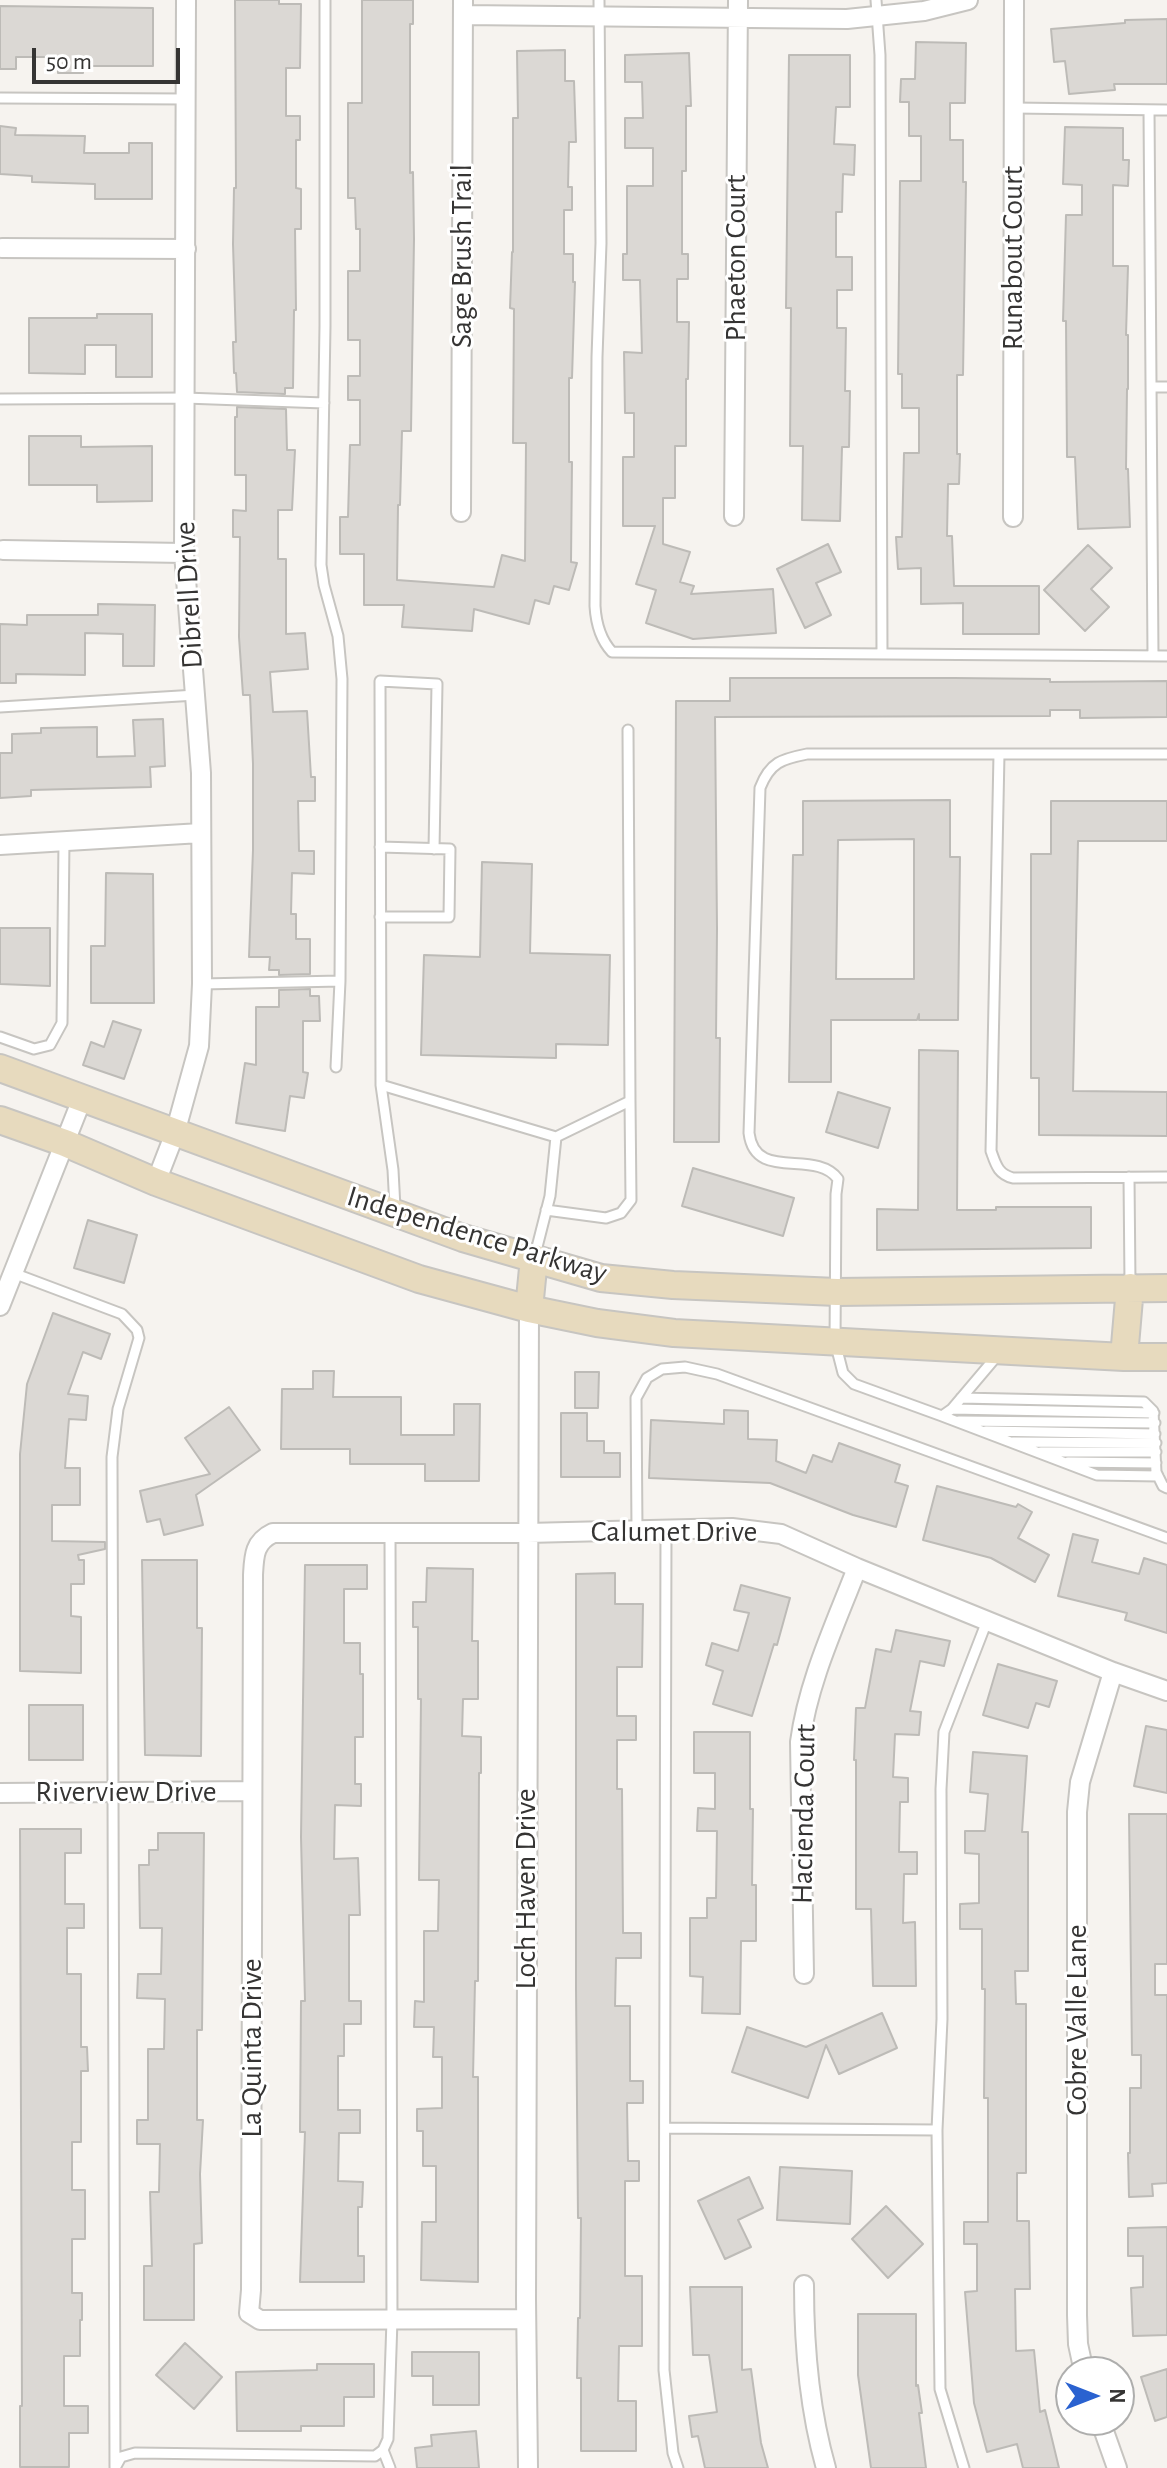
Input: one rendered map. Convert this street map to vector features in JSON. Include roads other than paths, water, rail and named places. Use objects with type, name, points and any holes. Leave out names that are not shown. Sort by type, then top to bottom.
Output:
[{"type":"main road","name":"Independence Parkway","points":[[0,1068],[463,1238],[601,1278],[673,1285],[837,1292],[1167,1288]]},
{"type":"main road","name":"Independence Parkway","points":[[0,1120],[65,1143],[156,1182],[419,1279],[529,1309],[597,1323],[674,1333],[1167,1357]]},
{"type":"main road","points":[[529,1309],[534,1258]]},
{"type":"main road","points":[[1124,1357],[1130,1287]]},
{"type":"street","name":"Dibrell Drive","points":[[156,1182],[175,1133],[199,1046],[202,984],[201,773],[184,553],[186,0]]},
{"type":"street","points":[[463,8],[924,11],[968,0]]},
{"type":"street","name":"Runabout Court","points":[[1013,517],[1014,0]]},
{"type":"street","name":"Sage Brush Trail","points":[[461,512],[463,8]]},
{"type":"street","name":"Phaeton Court","points":[[734,516],[738,9]]},
{"type":"street","points":[[2,248],[186,249]]},
{"type":"street","points":[[3,550],[184,553]]},
{"type":"street","points":[[0,845],[201,833]]},
{"type":"street","points":[[0,1306],[82,1099]]},
{"type":"street","name":"Loch Haven Drive","points":[[528,2468],[529,1309]]},
{"type":"street","name":"Calumet Drive","points":[[293,1533],[527,1533],[732,1528],[781,1534],[987,1621],[1167,1691]]},
{"type":"street","name":"La Quinta Drive","points":[[293,1533],[273,1533],[265,1537],[254,1553],[249,2313],[260,2320],[526,2319]]},
{"type":"street","name":"Hacienda Court","points":[[804,1974],[800,1742],[815,1679],[857,1568]]},
{"type":"street","name":"Cobre Valle Lane","points":[[1081,2356],[1077,2315],[1077,1812],[1080,1782],[1113,1672]]},
{"type":"street","name":"Riverview Drive","points":[[0,1793],[252,1791]]},
{"type":"street","points":[[804,2285],[805,2345],[817,2435],[826,2468]]},
{"type":"street","points":[[1106,2436],[1117,2468]]},
{"type":"lane","points":[[325,0],[321,565],[338,636],[342,679],[340,981],[336,1067]]},
{"type":"lane","points":[[599,8],[601,243],[595,606],[596,620],[605,645],[612,652],[1167,656]]},
{"type":"lane","points":[[876,9],[880,71],[882,654]]},
{"type":"lane","points":[[0,98],[186,99]]},
{"type":"lane","points":[[1014,108],[1167,110]]},
{"type":"lane","points":[[1149,110],[1153,656]]},
{"type":"lane","points":[[1152,387],[1167,387]]},
{"type":"lane","points":[[0,399],[185,398],[324,403]]},
{"type":"lane","points":[[395,1213],[393,1170],[381,1085],[380,681],[437,684],[434,849]]},
{"type":"lane","points":[[0,707],[196,695]]},
{"type":"lane","points":[[546,1210],[606,1218],[621,1213],[631,1200],[628,730]]},
{"type":"lane","points":[[1158,1476],[1097,1475],[854,1384],[843,1373],[835,1342],[838,1179],[832,1170],[819,1166],[763,1158],[751,1145],[749,1117],[760,788],[766,773],[779,762],[807,754],[1167,754]]},
{"type":"lane","points":[[999,754],[991,1151],[995,1164],[1000,1172],[1013,1178],[1167,1177]]},
{"type":"lane","points":[[0,1037],[34,1049],[50,1045],[62,1023],[64,841]]},
{"type":"lane","points":[[380,847],[450,849],[449,917],[380,917]]},
{"type":"lane","points":[[202,984],[340,981]]},
{"type":"lane","points":[[381,1085],[556,1137],[630,1101]]},
{"type":"lane","points":[[534,1258],[546,1210],[556,1137]]},
{"type":"lane","points":[[1129,1177],[1130,1287]]},
{"type":"lane","points":[[13,1273],[122,1314],[137,1330],[139,1338],[118,1409],[112,1457],[115,2467]]},
{"type":"lane","points":[[947,1418],[1002,1351]]},
{"type":"lane","points":[[637,1530],[636,1398],[647,1378],[662,1369],[685,1367],[717,1374],[1167,1538]]},
{"type":"lane","points":[[961,1398],[1144,1402],[1156,1438],[1158,1476],[1167,1488]]},
{"type":"lane","points":[[952,1409],[1156,1438]]},
{"type":"lane","points":[[947,1418],[1156,1438]]},
{"type":"lane","points":[[978,1431],[1156,1438]]},
{"type":"lane","points":[[1006,1442],[1156,1438]]},
{"type":"lane","points":[[1034,1452],[1156,1438]]},
{"type":"lane","points":[[1060,1462],[1156,1438]]},
{"type":"lane","points":[[666,1529],[664,2370],[673,2453],[678,2468]]},
{"type":"lane","points":[[115,2467],[121,2457],[135,2453],[375,2456],[383,2450],[388,2439],[392,2320],[390,1533]]},
{"type":"lane","points":[[964,2468],[940,2389],[937,2130],[942,2019],[941,1789],[944,1732],[987,1621]]},
{"type":"lane","points":[[665,2128],[937,2130]]},
{"type":"lane","points":[[383,2450],[390,2468]]}]
